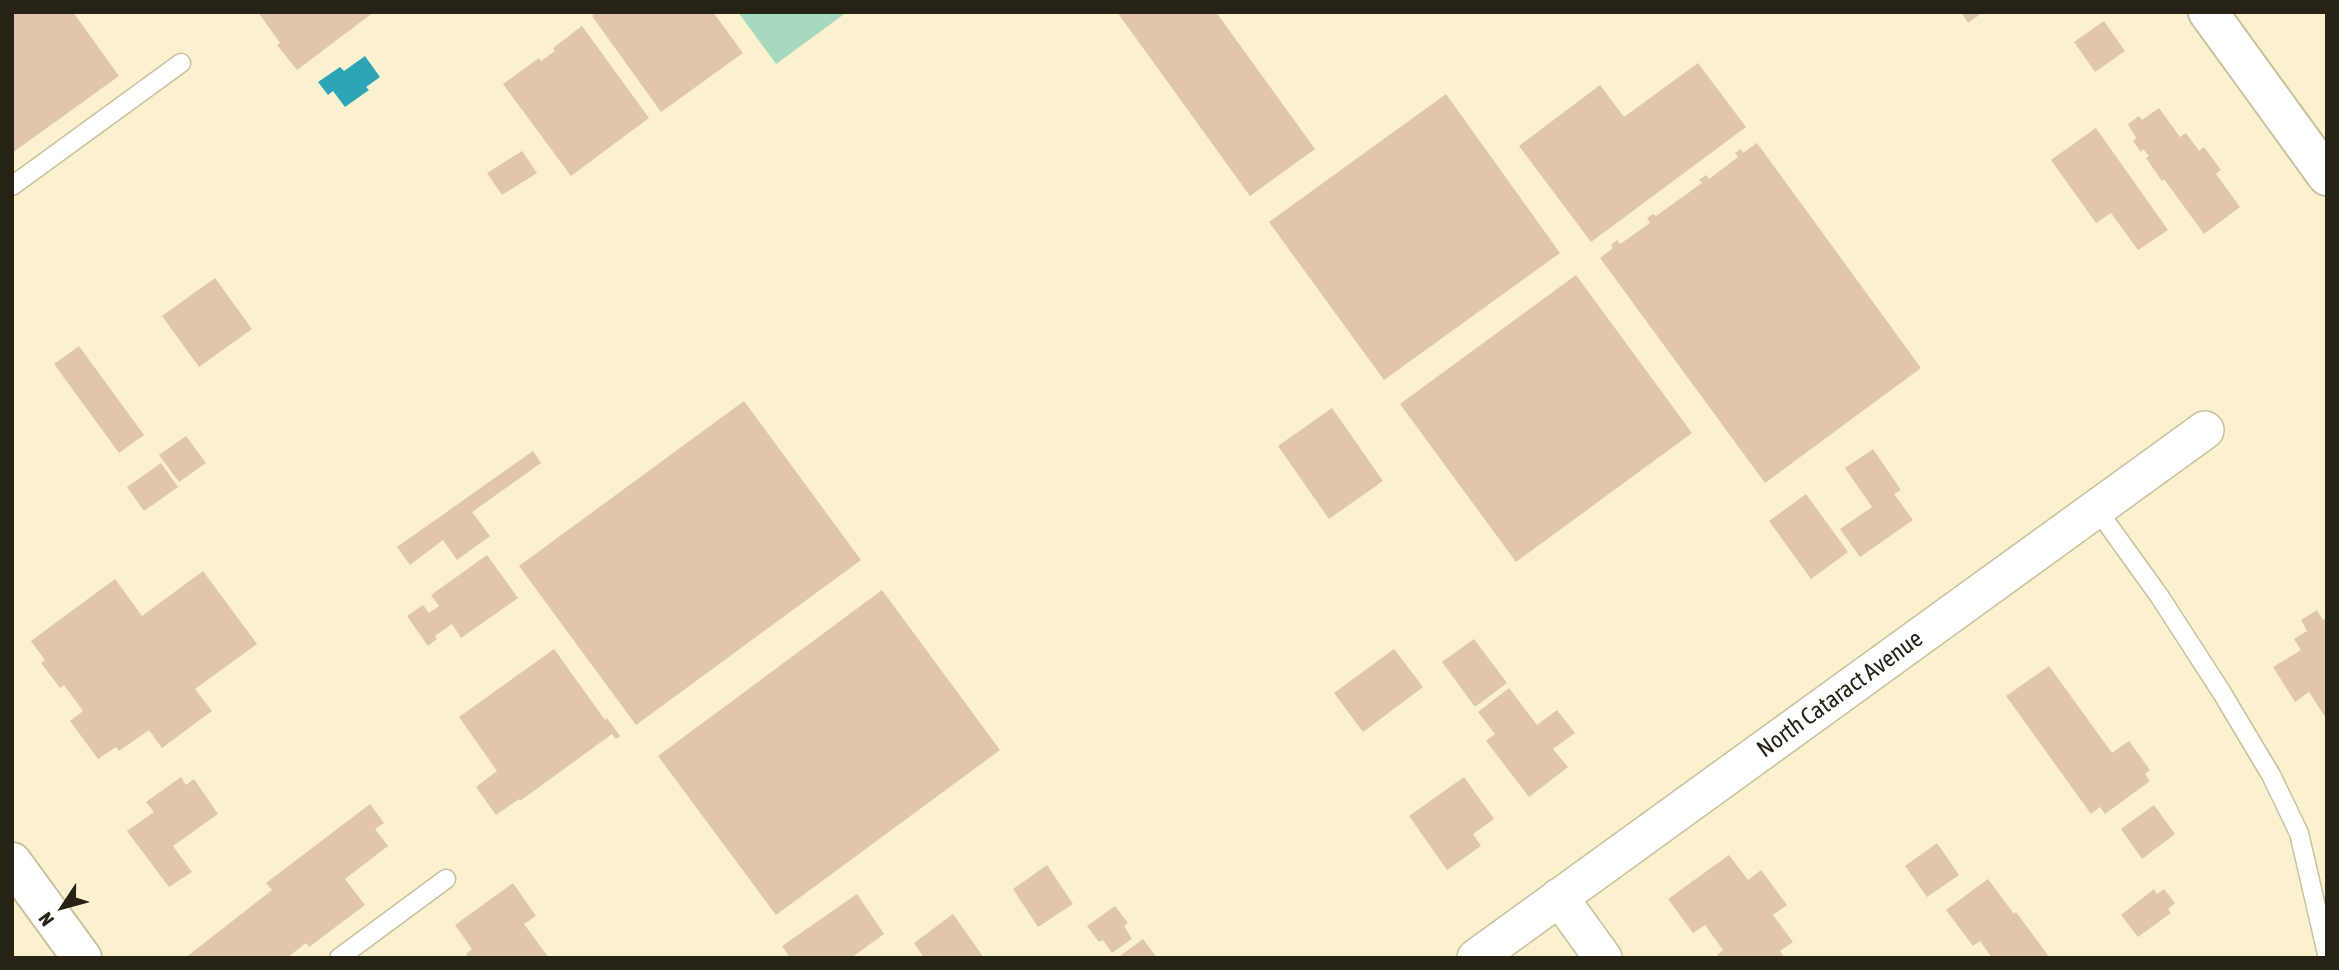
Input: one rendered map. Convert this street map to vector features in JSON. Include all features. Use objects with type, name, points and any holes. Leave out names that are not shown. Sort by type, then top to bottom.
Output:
[{"type":"main road","points":[[2208,12],[2327,176]]},
{"type":"main road","points":[[12,862],[82,958]]},
{"type":"street","name":"North Cataract Avenue","points":[[1476,958],[2204,430]]},
{"type":"street","points":[[1559,897],[1603,958]]},
{"type":"lane","points":[[12,186],[181,63]]},
{"type":"lane","points":[[2096,508],[2160,597],[2271,775],[2299,833],[2327,954]]},
{"type":"lane","points":[[339,958],[446,879]]},
{"type":"green space","points":[[738,12],[847,12],[776,64]]},
{"type":"water","points":[[365,56],[380,77],[366,87],[369,90],[345,107],[333,91],[328,95],[318,82],[340,67],[344,71]]},
{"type":"building","points":[[12,12],[73,12],[119,76],[12,153]]},
{"type":"building","points":[[258,12],[374,12],[297,70],[277,45],[280,43]]},
{"type":"building","points":[[597,12],[713,12],[743,53],[661,112],[592,16]]},
{"type":"building","points":[[1117,12],[1216,12],[1315,149],[1250,196]]},
{"type":"building","points":[[1961,12],[1983,12],[1968,23]]},
{"type":"building","points":[[2104,21],[2125,51],[2095,72],[2074,42]]},
{"type":"building","points":[[582,26],[649,118],[571,176],[503,84],[539,58],[541,61],[555,51],[553,48]]},
{"type":"building","points":[[1698,63],[1746,127],[1591,242],[1519,146],[1600,85],[1624,117]]},
{"type":"building","points":[[1446,94],[1560,253],[1384,380],[1269,222]]},
{"type":"building","points":[[2159,108],[2180,137],[2186,133],[2199,151],[2204,147],[2221,170],[2216,174],[2240,207],[2204,234],[2164,179],[2162,181],[2146,158],[2149,156],[2143,149],[2141,152],[2133,141],[2136,138],[2128,124],[2139,116],[2142,120]]},
{"type":"building","points":[[2096,128],[2168,230],[2138,250],[2111,213],[2096,223],[2051,160]]},
{"type":"building","points":[[1757,143],[1921,368],[1765,483],[1600,258],[1613,248],[1611,245],[1617,240],[1620,244],[1650,223],[1647,218],[1653,214],[1656,216],[1702,183],[1699,180],[1706,175],[1709,179],[1738,157],[1735,153],[1741,149],[1743,153]]},
{"type":"building","points":[[522,151],[537,173],[502,195],[487,173]]},
{"type":"building","points":[[1576,275],[1692,433],[1516,562],[1400,404]]},
{"type":"building","points":[[215,278],[252,329],[199,367],[162,316]]},
{"type":"building","points":[[79,346],[144,435],[119,453],[54,364]]},
{"type":"building","points":[[744,401],[861,560],[636,725],[519,566]]},
{"type":"building","points":[[1332,408],[1383,481],[1329,519],[1278,446]]},
{"type":"building","points":[[186,436],[206,463],[179,482],[159,455]]},
{"type":"building","points":[[1873,449],[1901,490],[1894,494],[1913,520],[1860,557],[1840,529],[1872,507],[1845,468]]},
{"type":"building","points":[[533,451],[541,463],[472,512],[490,536],[457,560],[443,540],[410,565],[397,547]]},
{"type":"building","points":[[161,463],[178,487],[144,511],[127,487]]},
{"type":"building","points":[[1806,494],[1848,552],[1811,579],[1769,521]]},
{"type":"building","points":[[487,555],[518,598],[461,638],[452,624],[435,636],[437,639],[428,646],[407,616],[423,605],[429,613],[439,606],[431,595]]},
{"type":"building","points":[[203,571],[257,644],[195,689],[212,711],[162,748],[149,730],[119,751],[116,747],[98,759],[70,721],[83,711],[64,685],[60,688],[41,663],[45,660],[31,641],[115,579],[142,616]]},
{"type":"building","points":[[882,590],[1000,750],[776,915],[658,756]]},
{"type":"building","points":[[2317,610],[2323,620],[2327,617],[2327,720],[2309,692],[2295,702],[2273,667],[2301,650],[2294,639],[2307,631],[2301,620]]},
{"type":"building","points":[[1474,639],[1507,683],[1475,707],[1442,662]]},
{"type":"building","points":[[554,649],[605,720],[607,718],[620,736],[616,739],[612,734],[520,801],[519,799],[496,815],[476,787],[497,771],[459,717]]},
{"type":"building","points":[[1394,649],[1423,687],[1363,732],[1334,693]]},
{"type":"building","points":[[2049,666],[2112,753],[2129,741],[2150,770],[2145,774],[2150,781],[2105,814],[2100,807],[2091,814],[2006,696]]},
{"type":"building","points":[[1509,688],[1537,725],[1557,710],[1575,733],[1553,749],[1568,767],[1529,797],[1486,741],[1495,734],[1478,712]]},
{"type":"building","points":[[181,777],[186,785],[194,779],[218,814],[173,846],[192,872],[169,887],[127,831],[154,812],[146,802]]},
{"type":"building","points":[[1464,777],[1494,819],[1473,834],[1481,846],[1447,870],[1409,816]]},
{"type":"building","points":[[370,804],[384,823],[375,829],[388,846],[345,879],[365,905],[309,947],[306,943],[287,958],[185,958],[272,890],[266,883]]},
{"type":"building","points":[[2154,805],[2175,834],[2142,859],[2121,829]]},
{"type":"building","points":[[1937,843],[1959,875],[1927,897],[1905,866]]},
{"type":"building","points":[[1729,855],[1748,880],[1761,870],[1787,905],[1773,915],[1793,942],[1780,951],[1785,958],[1719,958],[1717,955],[1723,950],[1705,925],[1693,933],[1668,899]]},
{"type":"building","points":[[1047,865],[1073,904],[1038,927],[1013,889]]},
{"type":"building","points":[[1988,879],[2050,958],[1992,958],[1980,941],[1973,946],[1946,910]]},
{"type":"building","points":[[513,883],[536,916],[524,924],[549,958],[468,958],[466,954],[472,949],[455,925]]},
{"type":"building","points":[[2154,889],[2157,894],[2164,889],[2175,903],[2168,909],[2171,913],[2138,937],[2121,915]]},
{"type":"building","points":[[857,894],[884,934],[851,958],[790,958],[782,946]]},
{"type":"building","points":[[1115,906],[1128,923],[1124,926],[1132,939],[1112,953],[1103,940],[1099,942],[1087,926]]},
{"type":"building","points":[[953,914],[984,958],[924,958],[914,943]]},
{"type":"building","points":[[1143,939],[1157,958],[1117,958]]}]
